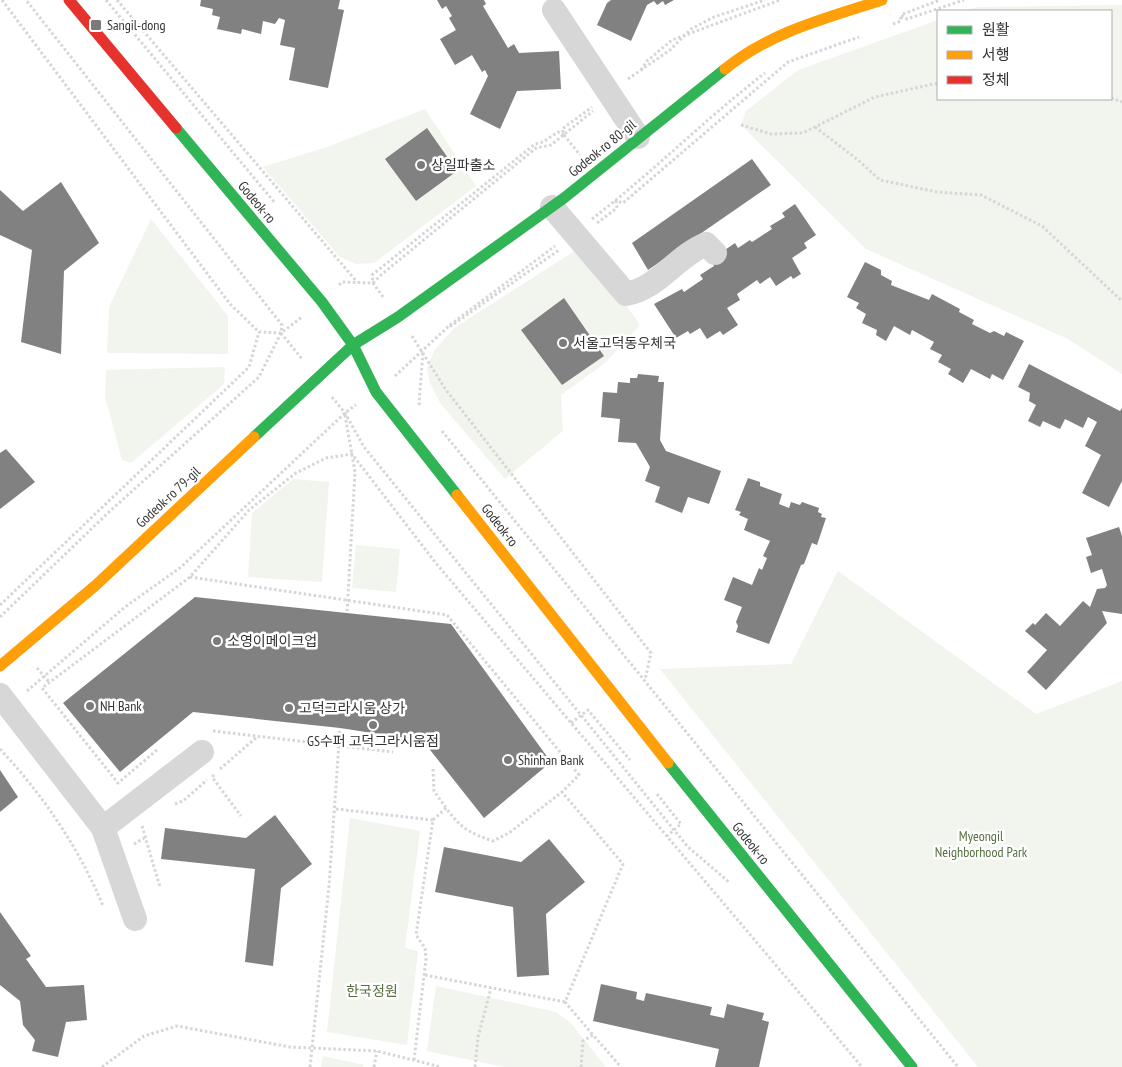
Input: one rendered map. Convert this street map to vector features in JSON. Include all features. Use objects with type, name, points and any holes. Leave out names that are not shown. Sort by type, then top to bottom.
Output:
[{"type":"main road","name":"Godeok-ro","points":[[69,0],[322,302],[353,346],[376,392],[672,768],[912,1067]]},
{"type":"main road","name":"Godeok-ro 80-gil","points":[[353,346],[398,318],[552,207],[743,54],[790,30],[882,0]]},
{"type":"main road","name":"Godeok-ro 79-gil","points":[[0,666],[96,586],[353,346]]},
{"type":"street","points":[[554,10],[638,137]]},
{"type":"street","points":[[552,207],[626,294],[639,292],[694,249],[706,244],[715,253]]},
{"type":"street","points":[[4,700],[103,828],[135,919]]},
{"type":"street","points":[[103,828],[203,741]]},
{"type":"path","points":[[2,0],[230,304],[259,332],[281,333]]},
{"type":"path","points":[[0,617],[110,511],[259,377],[281,333],[282,325],[26,0]]},
{"type":"path","points":[[106,0],[278,206]]},
{"type":"path","points":[[117,0],[357,283]]},
{"type":"path","points":[[373,284],[382,274],[536,148],[551,145],[610,95],[670,50],[691,29],[714,17],[765,0]]},
{"type":"path","points":[[641,71],[647,61],[672,40],[780,0]]},
{"type":"path","points":[[893,18],[940,0]]},
{"type":"path","points":[[901,15],[907,20],[964,0]]},
{"type":"path","points":[[884,28],[902,21],[901,15]]},
{"type":"path","points":[[450,325],[576,235],[738,94],[787,57],[850,34]]},
{"type":"path","points":[[616,201],[623,204],[788,62],[866,34]]},
{"type":"path","points":[[741,125],[786,135],[803,133],[874,97],[937,83]]},
{"type":"path","points":[[816,127],[880,180],[938,192],[961,192],[981,195],[1042,226],[1122,301]]},
{"type":"path","points":[[373,284],[372,274],[535,144],[544,142],[558,132],[564,135]]},
{"type":"path","points":[[425,410],[419,402],[424,352],[450,325],[576,235],[618,208],[616,201]]},
{"type":"path","points":[[335,275],[341,282],[373,284]]},
{"type":"path","points":[[0,605],[249,367],[259,332]]},
{"type":"path","points":[[424,352],[446,390],[651,653],[645,680]]},
{"type":"path","points":[[345,413],[355,472],[347,613]]},
{"type":"path","points":[[4,700],[125,607],[181,567],[345,413]]},
{"type":"path","points":[[345,413],[364,447],[674,830],[688,847],[731,884]]},
{"type":"path","points":[[437,425],[958,1067]]},
{"type":"path","points":[[158,750],[118,783],[42,688],[190,577],[249,510],[296,473],[326,458],[352,454]]},
{"type":"path","points":[[352,454],[436,562],[862,1067]]},
{"type":"path","points":[[190,577],[348,602],[448,615],[579,775],[562,792],[509,833],[493,840],[473,834],[458,824],[434,791],[433,769]]},
{"type":"path","points":[[571,723],[588,710],[632,762]]},
{"type":"path","points":[[310,1067],[336,809],[340,728]]},
{"type":"path","points":[[167,806],[184,801],[258,736]]},
{"type":"path","points":[[203,741],[258,736],[393,752]]},
{"type":"path","points":[[0,750],[26,777],[62,827],[88,872],[106,912]]},
{"type":"path","points":[[212,777],[241,816]]},
{"type":"path","points":[[562,792],[623,864],[565,1002]]},
{"type":"path","points":[[657,793],[681,824],[667,836]]},
{"type":"path","points":[[414,1060],[425,976],[425,948],[416,935],[433,820],[446,808]]},
{"type":"path","points":[[336,809],[433,820]]},
{"type":"path","points":[[145,819],[142,828],[150,848],[160,887]]},
{"type":"path","points":[[425,976],[565,1002],[621,1067]]},
{"type":"path","points":[[475,1067],[478,1037],[491,988]]},
{"type":"path","points":[[102,1067],[144,1036],[177,1026],[311,1050],[377,1051],[441,1067]]},
{"type":"path","points":[[581,1067],[583,1041],[593,1035]]},
{"type":"path","points":[[374,1067],[377,1051]]},
{"type":"green space","points":[[1122,5],[1122,374],[1068,339],[866,249],[741,125],[746,111],[798,70],[937,20],[937,100],[1112,100],[1112,10],[967,10],[977,7]]},
{"type":"green space","points":[[425,109],[476,186],[374,263],[356,264],[340,257],[263,167],[330,146]]},
{"type":"green space","points":[[151,219],[228,316],[228,354],[107,353],[109,307]]},
{"type":"green space","points":[[584,245],[640,325],[605,363],[561,395],[563,431],[505,479],[440,403],[430,383],[427,368],[434,351],[454,328]]},
{"type":"green space","points":[[225,367],[224,384],[131,463],[122,460],[105,397],[106,370]]},
{"type":"green space","points":[[293,479],[329,482],[322,582],[248,577],[252,513]]},
{"type":"green space","points":[[356,545],[400,549],[396,592],[352,588]]},
{"type":"green space","name":"Myeongil Neighborhood Park","points":[[838,571],[1036,714],[1122,681],[1122,1067],[978,1067],[660,669],[791,664]]},
{"type":"green space","name":"한국정원","points":[[350,818],[420,831],[405,948],[418,951],[407,1045],[327,1032]]},
{"type":"green space","points":[[436,986],[556,1012],[570,1022],[606,1067],[505,1067],[427,1051]]},
{"type":"green space","points":[[323,1056],[364,1065],[363,1067],[321,1067]]},
{"type":"building","points":[[201,0],[340,0],[338,9],[344,10],[328,88],[289,80],[295,48],[280,45],[285,20],[279,18],[275,24],[263,21],[261,34],[242,29],[241,34],[217,29],[220,17],[212,15],[213,9],[200,6]]},
{"type":"building","points":[[437,0],[484,0],[486,4],[483,6],[508,48],[514,44],[519,53],[559,51],[561,89],[517,91],[500,129],[470,114],[488,76],[485,70],[482,72],[472,55],[455,65],[440,39],[456,30],[449,18],[452,16],[446,6],[442,9]]},
{"type":"building","points":[[611,0],[674,0],[665,5],[663,1],[657,5],[654,1],[647,5],[631,41],[597,25],[607,3]]},
{"type":"building","name":"상일파출소","points":[[427,128],[457,171],[416,201],[385,159]]},
{"type":"building","points":[[752,159],[771,185],[648,270],[632,243]]},
{"type":"building","points":[[61,182],[99,243],[64,271],[61,354],[21,342],[32,250],[0,235],[0,190],[23,211]]},
{"type":"building","points":[[795,204],[816,235],[804,243],[807,248],[792,258],[801,274],[793,279],[791,276],[776,286],[770,277],[760,284],[757,280],[737,294],[740,300],[727,308],[738,325],[723,335],[720,331],[707,339],[700,328],[690,334],[688,331],[676,338],[654,304],[682,289],[684,292],[703,279],[700,275],[714,266],[712,263],[719,254],[735,243],[738,248],[750,240],[752,242],[772,229],[770,226],[785,217],[782,213]]},
{"type":"building","points":[[865,262],[881,270],[881,275],[892,281],[891,285],[929,300],[932,294],[960,309],[959,312],[974,320],[972,324],[990,333],[994,331],[1004,336],[1006,332],[1024,341],[1003,380],[992,374],[990,379],[971,369],[963,383],[948,374],[951,369],[938,362],[942,355],[930,349],[934,342],[912,330],[910,335],[894,326],[886,341],[876,335],[877,330],[862,323],[866,314],[856,308],[859,303],[847,297]]},
{"type":"building","name":"서울고덕동우체국","points":[[564,298],[604,356],[562,385],[521,330]]},
{"type":"building","points":[[1029,364],[1120,411],[1122,408],[1122,481],[1109,507],[1082,493],[1101,455],[1085,446],[1097,422],[1088,417],[1083,428],[1065,419],[1060,429],[1043,421],[1040,427],[1028,421],[1036,405],[1029,401],[1030,393],[1018,387]]},
{"type":"building","points":[[638,374],[659,376],[658,382],[664,382],[660,440],[666,451],[721,471],[709,504],[688,497],[682,513],[655,502],[660,487],[645,481],[650,467],[636,443],[618,442],[620,419],[601,417],[603,392],[617,393],[618,382],[630,383],[630,378],[637,378]]},
{"type":"building","points":[[6,449],[35,482],[0,509],[0,453]]},
{"type":"building","points":[[748,478],[760,482],[760,486],[782,494],[779,504],[789,508],[791,502],[800,505],[802,502],[819,508],[818,512],[822,514],[821,517],[826,518],[817,545],[812,543],[804,564],[801,565],[769,644],[736,632],[738,626],[736,622],[742,607],[724,600],[733,577],[752,585],[759,568],[762,570],[767,558],[763,556],[770,541],[744,530],[748,519],[739,515],[741,512],[735,510]]},
{"type":"building","points":[[1119,527],[1122,536],[1122,614],[1102,611],[1107,623],[1046,690],[1027,672],[1047,650],[1025,631],[1033,623],[1035,625],[1046,613],[1060,626],[1083,601],[1090,607],[1097,589],[1105,588],[1107,585],[1102,569],[1091,573],[1086,557],[1092,555],[1086,538]]},
{"type":"building","name":"고덕그라시움 상가","points":[[195,597],[451,624],[551,762],[484,818],[423,741],[340,728],[193,712],[120,772],[63,703]]},
{"type":"building","points":[[0,770],[18,797],[0,812]]},
{"type":"building","points":[[275,815],[312,864],[281,888],[273,966],[245,962],[255,869],[161,859],[165,828],[246,838]]},
{"type":"building","points":[[549,839],[585,882],[546,914],[549,975],[517,977],[513,907],[435,892],[444,847],[521,862]]},
{"type":"building","points":[[0,912],[31,956],[26,959],[46,987],[84,985],[87,1020],[66,1022],[58,1057],[32,1051],[35,1040],[23,1025],[20,1001],[0,985]]},
{"type":"building","points":[[601,984],[637,992],[636,999],[644,1001],[646,993],[712,1007],[710,1015],[724,1018],[727,1004],[764,1013],[762,1020],[769,1022],[759,1067],[715,1067],[719,1049],[593,1021]]},
{"type":"traffic: fast","points":[[254,437],[353,345],[398,317],[564,198],[725,69]]},
{"type":"traffic: fast","points":[[176,128],[322,302],[353,345],[376,392],[457,495]]},
{"type":"traffic: fast","points":[[668,763],[912,1067]]},
{"type":"traffic: slow","points":[[725,69],[761,45],[800,27],[882,0]]},
{"type":"traffic: slow","points":[[0,666],[96,585],[254,437]]},
{"type":"traffic: slow","points":[[457,495],[668,763]]},
{"type":"traffic: jam","points":[[69,0],[176,128]]},
{"type":"place","name":"Sangil-dong","points":[[96,25]]},
{"type":"place","name":"상일파출소","points":[[421,165]]},
{"type":"place","name":"서울고덕동우체국","points":[[563,343]]},
{"type":"place","name":"소영이메이크업","points":[[217,641]]},
{"type":"place","name":"NH Bank","points":[[90,706]]},
{"type":"place","name":"고덕그라시움 상가","points":[[289,708]]},
{"type":"place","name":"GS수퍼 고덕그라시움점","points":[[373,725]]},
{"type":"place","name":"Shinhan Bank","points":[[508,760]]}]
